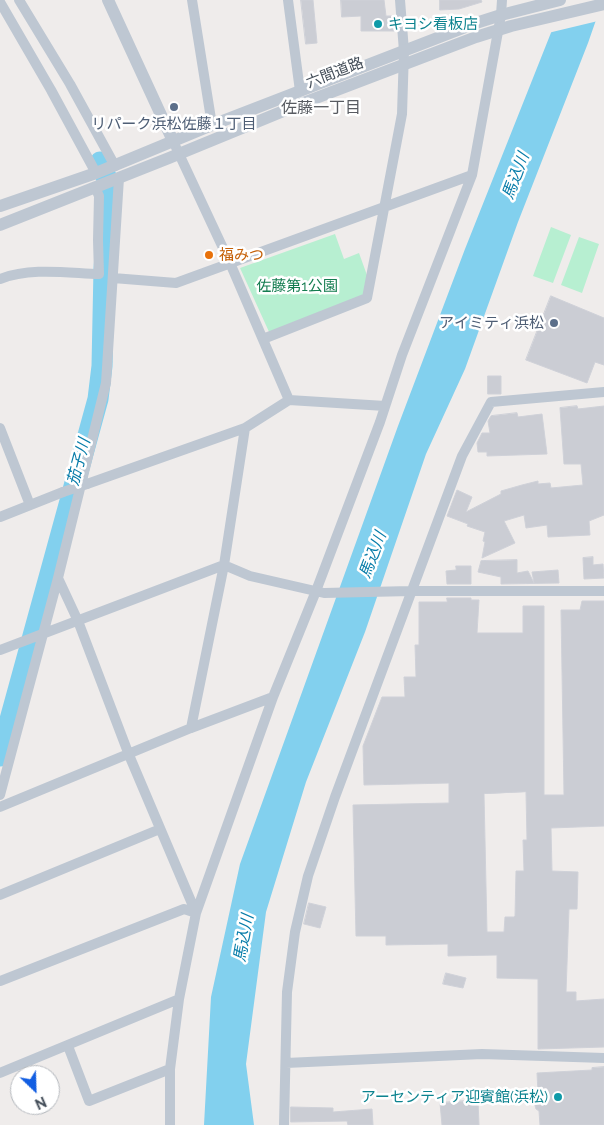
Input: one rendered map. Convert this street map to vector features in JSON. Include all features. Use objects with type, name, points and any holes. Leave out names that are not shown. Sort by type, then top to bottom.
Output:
[{"type":"street","points":[[12,0],[1,4],[96,173]]},
{"type":"street","points":[[0,795],[58,578],[106,383],[113,278],[117,172],[70,84],[19,0]]},
{"type":"street","points":[[108,0],[230,263],[289,400]]},
{"type":"street","points":[[192,0],[212,125]]},
{"type":"street","points":[[288,0],[300,91]]},
{"type":"street","points":[[263,339],[367,298],[402,114],[404,51],[400,0]]},
{"type":"street","points":[[170,1125],[170,1069],[179,999],[196,913],[273,697],[320,592],[402,355],[472,175],[498,30],[506,13],[502,0]]},
{"type":"street","name":"六間道路","points":[[0,225],[96,187],[117,172],[173,141],[212,125],[506,13],[560,0]]},
{"type":"street","name":"六間道路","points":[[0,206],[96,173],[117,172],[180,154],[403,64],[498,30],[604,4]]},
{"type":"street","points":[[113,278],[176,283],[472,175]]},
{"type":"street","points":[[0,279],[6,276],[36,272],[100,274],[98,240],[99,196],[96,187]]},
{"type":"street","points":[[284,1125],[287,992],[295,932],[308,876],[407,591],[462,456],[491,402],[604,392]]},
{"type":"street","points":[[0,517],[63,492],[245,428],[289,400],[385,406]]},
{"type":"street","points":[[0,428],[30,505]]},
{"type":"street","points":[[191,728],[224,565],[245,428]]},
{"type":"street","points":[[0,650],[224,565],[250,576],[320,592],[604,591]]},
{"type":"street","points":[[58,578],[78,621],[129,755],[196,913]]},
{"type":"street","points":[[0,807],[191,728],[273,697]]},
{"type":"street","points":[[0,895],[160,829]]},
{"type":"street","points":[[0,981],[184,909],[196,913]]},
{"type":"street","points":[[0,1072],[68,1046],[179,999]]},
{"type":"street","points":[[68,1046],[90,1101],[170,1069]]},
{"type":"street","points":[[286,1063],[482,1054],[604,1058]]},
{"type":"green space","points":[[551,227],[571,235],[553,283],[533,276]]},
{"type":"green space","name":"佐藤第1公園","points":[[335,234],[344,259],[359,253],[368,278],[364,297],[270,334],[240,268]]},
{"type":"green space","points":[[579,237],[599,244],[582,293],[561,285]]},
{"type":"water","name":"馬込川","points":[[564,0],[603,0],[518,222],[465,369],[426,454],[365,632],[306,782],[266,912],[246,1064],[254,1125],[204,1125],[211,997],[240,864],[398,426],[465,249]]},
{"type":"pier","points":[[561,0],[604,0],[604,4],[598,21],[548,33]]},
{"type":"building","points":[[301,0],[313,0],[317,43],[306,44]]},
{"type":"building","points":[[341,0],[384,0],[386,16],[394,16],[396,31],[361,31],[361,16],[342,17]]},
{"type":"building","points":[[440,0],[481,0],[482,2],[459,9],[440,10]]},
{"type":"building","points":[[551,296],[604,318],[604,365],[595,362],[587,383],[526,360]]},
{"type":"building","points":[[488,376],[501,376],[501,394],[488,394]]},
{"type":"building","points":[[577,406],[578,409],[604,406],[604,515],[589,521],[590,535],[548,537],[547,525],[526,528],[524,515],[504,521],[515,543],[482,558],[485,532],[447,516],[457,490],[472,497],[466,512],[501,494],[501,491],[538,481],[538,484],[550,483],[551,488],[583,485],[581,464],[564,464],[560,408]]},
{"type":"building","points":[[517,413],[518,417],[542,414],[547,454],[487,456],[487,452],[478,452],[477,443],[482,433],[490,433],[488,421],[491,416]]},
{"type":"building","points":[[593,557],[593,565],[603,564],[604,578],[584,579],[583,558]]},
{"type":"building","points":[[517,560],[517,573],[528,571],[534,583],[532,572],[558,570],[559,583],[501,584],[501,577],[478,572],[481,561]]},
{"type":"building","points":[[456,566],[471,566],[471,584],[447,584],[446,571],[456,570]]},
{"type":"building","points":[[447,598],[479,600],[477,633],[523,633],[523,606],[544,606],[544,795],[564,795],[561,610],[580,610],[582,601],[604,601],[604,826],[551,828],[552,871],[578,872],[577,909],[569,909],[566,992],[576,992],[576,1001],[604,999],[604,1047],[538,1049],[538,979],[497,978],[497,955],[448,956],[448,944],[386,945],[386,936],[356,936],[353,805],[449,803],[449,783],[364,785],[363,746],[382,697],[405,697],[404,677],[416,677],[415,645],[419,645],[419,602],[447,602]],"holes":[[[526,792],[527,840],[523,840],[524,871],[516,871],[515,916],[505,917],[504,932],[487,932],[484,794]]]},
{"type":"building","points":[[309,903],[326,907],[320,928],[304,924]]},
{"type":"building","points":[[446,973],[466,978],[463,988],[443,984]]},
{"type":"building","name":"アーセンティア迎賓館(浜松)","points":[[604,1067],[604,1125],[540,1125],[539,1111],[536,1109],[534,1102],[534,1098],[538,1093],[537,1073],[592,1070],[592,1068]]},
{"type":"building","points":[[478,1100],[479,1125],[442,1125],[440,1103]]},
{"type":"building","points":[[291,1107],[333,1108],[333,1112],[372,1109],[373,1125],[348,1125],[347,1121],[291,1122]]},
{"type":"waterway","name":"茄子川","points":[[0,756],[98,399],[102,366],[104,269],[109,199],[107,179],[100,162]]},
{"type":"place","name":"キヨシ看板店","points":[[378,24]]},
{"type":"place","name":"リパーク浜松佐藤１丁目","points":[[174,107]]},
{"type":"place","name":"福みつ","points":[[209,255]]},
{"type":"place","name":"アイミティ浜松","points":[[554,323]]},
{"type":"place","name":"アーセンティア迎賓館(浜松)","points":[[558,1097]]},
{"type":"district","name":"佐藤一丁目","points":[[321,108]]}]
